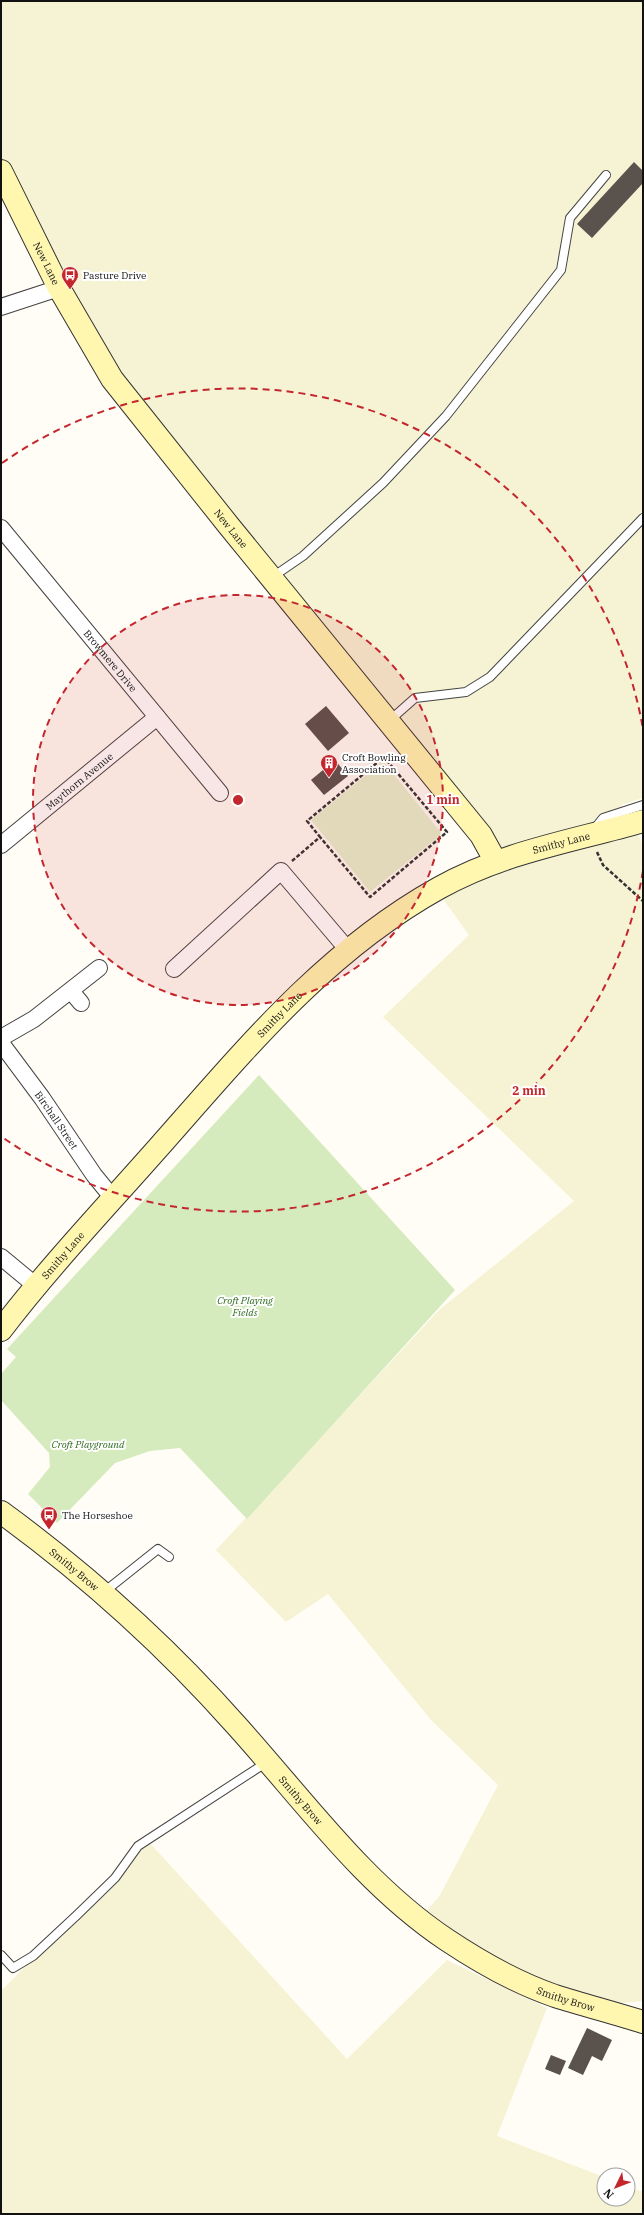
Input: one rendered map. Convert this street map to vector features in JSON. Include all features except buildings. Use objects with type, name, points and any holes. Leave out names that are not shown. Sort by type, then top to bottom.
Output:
[{"type":"street","name":"New Lane","points":[[1,171],[59,288],[112,379],[271,578],[481,834],[496,862]]},
{"type":"street","points":[[1,307],[59,288]]},
{"type":"street","name":"Browmere Drive","points":[[1,528],[220,793]]},
{"type":"street","name":"Maythorn Avenue","points":[[1,846],[157,717]]},
{"type":"street","name":"Smithy Lane","points":[[1,1330],[35,1285],[262,1030],[319,974],[348,950],[412,904],[440,887],[496,862],[518,853],[588,837],[643,821]]},
{"type":"street","points":[[174,969],[281,871],[348,950]]},
{"type":"street","points":[[1,1038],[76,997],[99,968]]},
{"type":"street","name":"Birchall Street","points":[[1,1043],[42,1098],[94,1175],[112,1197]]},
{"type":"street","points":[[1,1257],[35,1285]]},
{"type":"street","name":"Smithy Brow","points":[[1,1512],[55,1551],[200,1684],[345,1848],[385,1890],[416,1918],[476,1959],[533,1987],[554,1996],[643,2022]]},
{"type":"lane","points":[[271,578],[303,556],[377,488],[446,416],[561,270],[570,218],[606,175]]},
{"type":"lane","points":[[389,721],[415,698],[466,692],[490,677],[643,518]]},
{"type":"lane","points":[[588,837],[603,818],[643,805]]},
{"type":"lane","points":[[102,1594],[158,1549],[169,1557]]},
{"type":"lane","points":[[1,1955],[13,1968],[33,1956],[116,1878],[138,1846],[220,1791],[252,1774],[268,1761]]},
{"type":"path","points":[[384,757],[447,832],[370,897],[320,837],[307,821],[384,757]]},
{"type":"path","points":[[281,871],[320,837]]},
{"type":"path","points":[[588,837],[603,865],[643,901]]},
{"type":"shaded area","points":[[1,1],[643,1],[643,798],[621,805],[643,844],[643,2001],[614,2004],[552,1985],[474,1946],[425,1912],[439,1897],[498,1785],[431,1720],[328,1594],[286,1622],[216,1550],[439,1310],[574,1201],[383,1017],[469,935],[435,888],[491,863],[94,349],[1,172]]},
{"type":"shaded area","points":[[149,1842],[347,2059],[447,1960],[547,2008],[497,2136],[596,2174],[596,2207],[636,2207],[636,2189],[643,2192],[643,2214],[1,2214],[1,1986],[3,1989]]},
{"type":"green space","points":[[383,761],[442,834],[370,892],[311,820]]},
{"type":"green space","name":"Croft Playing Fields","points":[[259,1075],[455,1290],[247,1519],[180,1448],[150,1451],[115,1463],[57,1523],[28,1494],[50,1467],[49,1453],[1,1400],[1,1374],[16,1357],[7,1349]]},
{"type":"place","name":"Pasture Drive","points":[[70,290]]},
{"type":"place","name":"Croft Bowling Association","points":[[329,778]]},
{"type":"place","name":"The Horseshoe","points":[[49,1530]]},
{"type":"park label","name":"Croft Playground","points":[[88,1444]]}]
